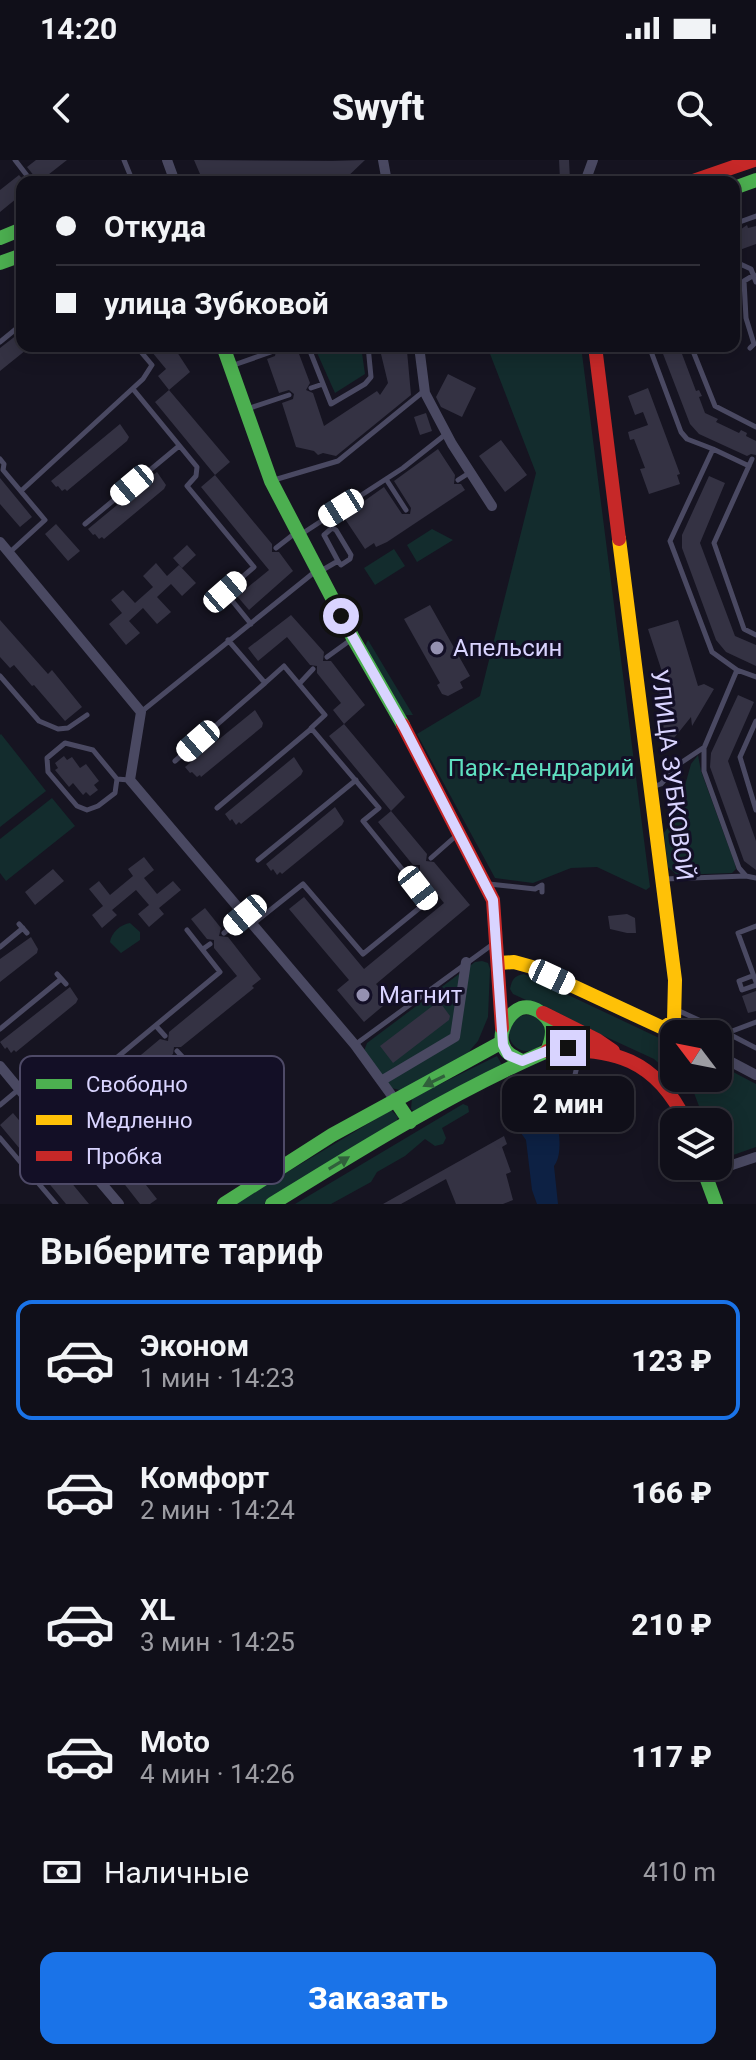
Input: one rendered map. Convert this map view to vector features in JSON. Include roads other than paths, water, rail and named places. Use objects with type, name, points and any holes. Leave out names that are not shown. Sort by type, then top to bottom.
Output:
[{"type":"street","points":[[707,176],[754,160]]},
{"type":"street","points":[[225,352],[271,481],[493,900],[502,1035],[508,1055],[522,1061]]},
{"type":"street","points":[[420,352],[425,390],[446,433],[492,506]]},
{"type":"street","name":"УЛИЦА ЗУБКОВОЙ","points":[[596,352],[652,787],[676,1010]]},
{"type":"street","points":[[0,542],[141,712],[130,780],[355,1045],[410,1122]]},
{"type":"street","points":[[381,1081],[455,1037],[466,962]]},
{"type":"street","points":[[499,963],[514,962],[532,967],[660,1027]]},
{"type":"street","points":[[500,993],[597,1040],[618,1055],[651,1071],[672,1092],[679,1108]]},
{"type":"street","points":[[284,1166],[332,1135],[447,1074],[502,1035],[509,1016],[515,1010],[538,1010],[551,1022],[554,1035],[547,1051]]},
{"type":"street","points":[[674,1020],[676,1010]]},
{"type":"street","points":[[272,1204],[410,1122],[522,1061],[547,1051],[581,1049],[618,1055]]},
{"type":"street","points":[[732,1062],[756,1075]]},
{"type":"street","points":[[0,1066],[20,1089]]},
{"type":"street","points":[[732,1163],[756,1157]]},
{"type":"street","points":[[708,1180],[716,1204]]},
{"type":"street","points":[[102,1184],[119,1204]]},
{"type":"street","points":[[224,1204],[255,1184]]},
{"type":"lane","points":[[15,160],[27,176]]},
{"type":"lane","points":[[740,264],[751,269],[755,278],[744,281],[746,318],[754,344],[750,348]]},
{"type":"lane","points":[[0,342],[16,329]]},
{"type":"lane","points":[[141,352],[152,365]]},
{"type":"lane","points":[[230,366],[271,352]]},
{"type":"lane","points":[[310,352],[331,404],[365,384],[371,377],[369,352]]},
{"type":"lane","points":[[651,352],[681,432],[687,439],[749,466]]},
{"type":"lane","points":[[693,352],[715,406],[756,427]]},
{"type":"lane","points":[[21,491],[133,389],[158,359]]},
{"type":"lane","points":[[311,388],[323,384]]},
{"type":"lane","points":[[133,389],[197,467],[196,476],[187,486],[254,567]]},
{"type":"lane","points":[[271,481],[338,461],[425,390]]},
{"type":"lane","points":[[246,410],[289,395]]},
{"type":"lane","points":[[276,548],[386,479],[446,433]]},
{"type":"lane","points":[[85,524],[179,446]]},
{"type":"lane","points":[[713,449],[670,541],[712,652],[737,670],[756,676]]},
{"type":"lane","points":[[0,459],[4,464],[3,470],[45,520],[9,553]]},
{"type":"lane","points":[[752,459],[714,543],[744,629],[756,635]]},
{"type":"lane","points":[[458,480],[470,472]]},
{"type":"lane","points":[[386,479],[406,510]]},
{"type":"lane","points":[[332,528],[351,555],[341,565],[338,561],[324,537],[325,532],[332,528]]},
{"type":"lane","points":[[251,624],[225,592],[261,561]]},
{"type":"lane","points":[[141,712],[318,571],[338,561]]},
{"type":"lane","points":[[327,657],[353,638]]},
{"type":"lane","points":[[228,640],[265,683]]},
{"type":"lane","points":[[175,761],[284,666],[325,715],[217,808]]},
{"type":"lane","points":[[299,684],[313,669]]},
{"type":"lane","points":[[737,670],[704,748],[704,771],[739,868],[746,876]]},
{"type":"lane","points":[[0,676],[46,725],[68,728],[87,715]]},
{"type":"lane","points":[[756,721],[740,757],[756,810]]},
{"type":"lane","points":[[224,933],[303,884],[363,954],[428,901],[363,821],[379,808],[311,728]]},
{"type":"lane","points":[[117,779],[115,793],[87,810],[77,806],[48,772],[47,758],[65,743],[93,750],[117,779],[130,780]]},
{"type":"lane","points":[[652,787],[661,784],[679,764],[704,748]]},
{"type":"lane","points":[[258,860],[356,780]]},
{"type":"lane","points":[[431,858],[459,833]]},
{"type":"lane","points":[[408,875],[416,869]]},
{"type":"lane","points":[[663,879],[756,878]]},
{"type":"lane","points":[[484,884],[535,889],[542,885],[542,892]]},
{"type":"lane","points":[[752,976],[739,981],[742,990],[756,984],[738,933],[756,926]]},
{"type":"lane","points":[[0,947],[23,928]]},
{"type":"lane","points":[[119,1056],[220,972],[187,930]]},
{"type":"lane","points":[[355,1045],[497,941]]},
{"type":"lane","points":[[203,949],[210,944]]},
{"type":"lane","points":[[0,1029],[61,979]]},
{"type":"lane","points":[[676,1010],[698,1020]]},
{"type":"lane","points":[[732,1031],[756,1022]]},
{"type":"lane","points":[[156,1026],[165,1036]]},
{"type":"lane","points":[[732,1036],[756,1048]]},
{"type":"lane","points":[[572,1108],[573,1083],[581,1049]]},
{"type":"lane","points":[[177,1051],[182,1056]]},
{"type":"lane","points":[[0,1105],[20,1089]]},
{"type":"lane","points":[[0,1138],[20,1162]]},
{"type":"lane","points":[[39,1184],[56,1204]]},
{"type":"water","points":[[531,1089],[543,1089],[552,1105],[558,1127],[558,1159],[554,1166],[558,1204],[537,1204],[532,1190],[526,1140],[516,1126],[516,1114],[523,1097]]},
{"type":"place","name":"Апельсин","points":[[437,648]]},
{"type":"place","name":"Магнит","points":[[363,995]]},
{"type":"park label","name":"Парк-дендрарий","points":[[541,768]]}]
